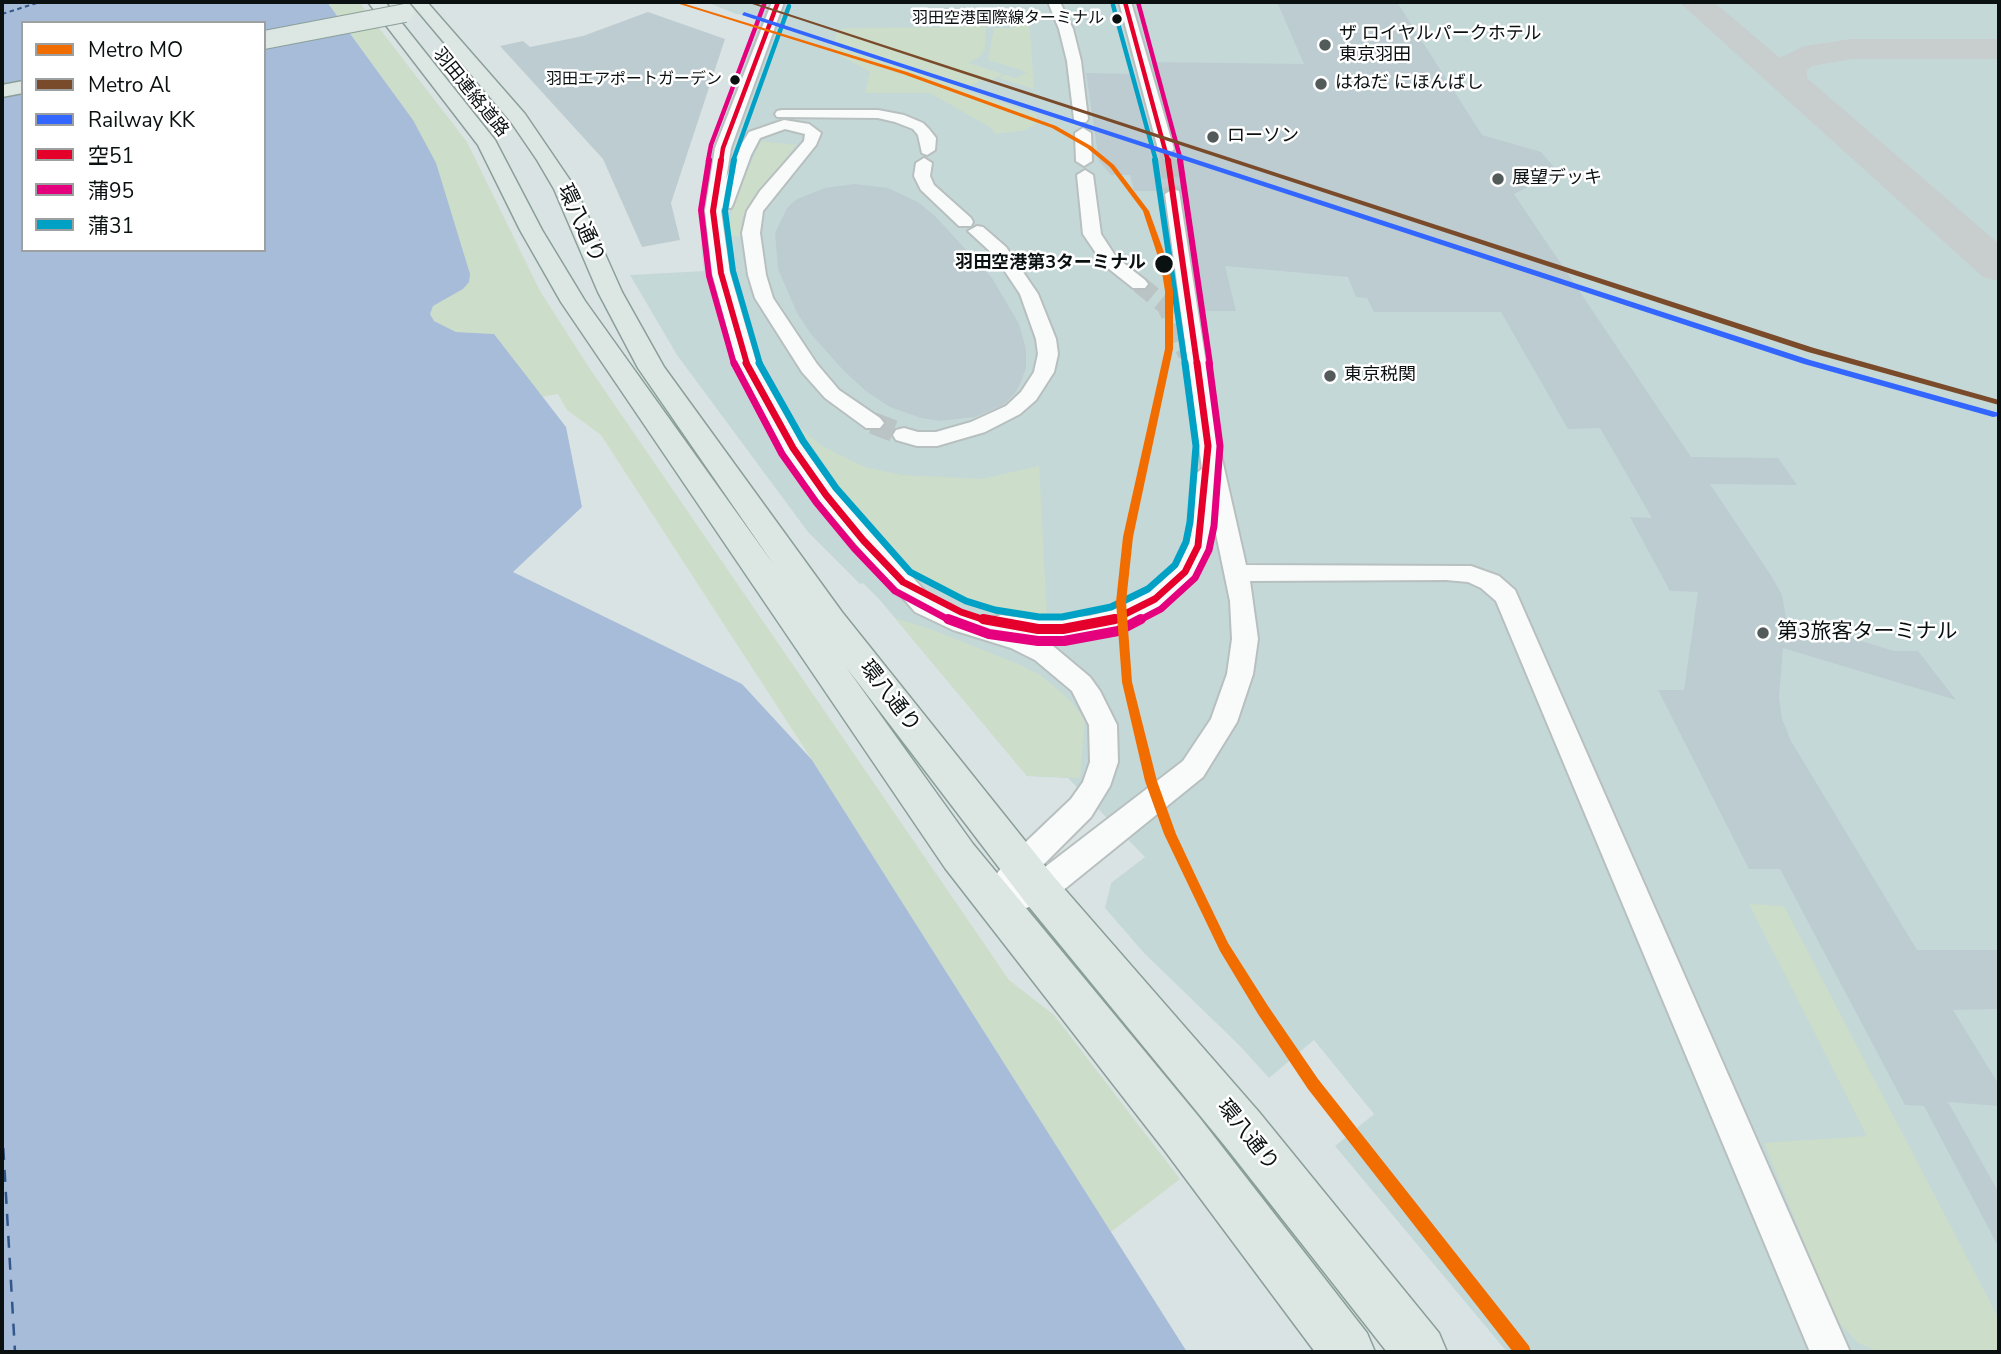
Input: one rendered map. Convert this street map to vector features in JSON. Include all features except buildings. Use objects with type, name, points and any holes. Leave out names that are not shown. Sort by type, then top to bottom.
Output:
[{"type":"main road","name":"環八通り","points":[[376,2],[488,144],[531,230],[573,302],[959,856],[1018,886]]},
{"type":"main road","name":"環八通り","points":[[406,6],[517,118],[547,160],[565,189],[630,331],[651,368],[771,541],[904,718],[1018,886],[1242,1129],[1420,1352]]},
{"type":"main road","points":[[266,40],[406,6]]},
{"type":"main road","name":"羽田連絡道路","points":[[406,6],[498,124]]},
{"type":"main road","points":[[2,91],[21,87]]},
{"type":"main road","points":[[573,302],[545,206],[586,276],[630,331]]},
{"type":"main road","points":[[1018,886],[1182,1134],[1335,1336]]},
{"type":"street","points":[[778,2],[723,148],[715,184],[713,211],[728,305],[743,354],[758,387],[793,448],[826,495],[863,540],[924,606],[944,616],[1020,641],[1054,660],[1081,684],[1091,698],[1103,725],[1104,762],[1096,786],[1018,886]]},
{"type":"street","points":[[1054,2],[1066,29],[1074,61],[1092,234],[1110,261],[1139,284]]},
{"type":"street","points":[[1125,2],[1166,149]]},
{"type":"street","points":[[736,114],[889,116],[918,126],[928,138],[922,176],[927,187],[1000,251],[1030,294],[1046,339],[1048,354],[1044,372],[1029,396],[1013,410],[978,427],[937,439],[917,439],[904,435]]},
{"type":"street","points":[[716,225],[743,155],[754,135],[784,124],[804,127],[813,133],[811,142],[755,211],[751,233],[757,275],[764,298],[809,368],[832,394],[873,423]]},
{"type":"street","points":[[1018,886],[1193,769],[1223,722],[1241,674],[1245,639],[1236,573],[1208,446],[1173,194]]},
{"type":"street","points":[[1187,355],[1197,378]]},
{"type":"street","points":[[903,582],[961,612],[1011,626],[1063,629],[1115,619],[1155,599],[1172,586],[1193,559],[1202,524],[1208,446]]},
{"type":"street","points":[[1236,573],[1471,574],[1490,582],[1506,596],[1830,1352]]},
{"type":"shaded area","points":[[706,2],[1999,2],[1999,1352],[1507,1352],[1335,1146],[1374,1114],[1314,1040],[1269,1078],[1240,1046],[1144,953],[1105,908],[1111,883],[1145,857],[1068,778],[1027,776],[879,599],[863,583],[860,584],[808,532],[677,355],[630,275],[704,271],[701,247],[702,209],[712,151],[762,17],[736,14]]},
{"type":"green space","points":[[327,2],[359,2],[467,142],[540,291],[590,369],[1009,980],[1054,1015],[1180,1179],[1111,1232],[812,760],[601,435],[567,410],[558,394],[542,397],[494,334],[456,332],[434,321],[430,314],[433,306],[463,289],[413,120]]},
{"type":"green space","points":[[1017,14],[1029,19],[1034,89],[999,78],[1005,75],[1016,78],[1027,72],[988,60],[994,28],[1011,28],[1012,19],[999,19],[1001,15]]},
{"type":"green space","points":[[986,23],[985,49],[969,63],[1003,74],[988,82],[982,80],[964,90],[1036,114],[1037,123],[1026,130],[995,134],[993,129],[930,93],[865,93],[870,72],[832,51],[837,31],[845,28],[961,27]]},
{"type":"green space","points":[[761,141],[796,145],[746,210],[742,219],[741,236],[729,237],[732,205]]},
{"type":"green space","points":[[799,427],[822,446],[865,467],[902,475],[981,479],[1039,466],[1047,617],[1010,615],[975,607],[939,591],[916,572],[854,508]]},
{"type":"green space","points":[[895,618],[1018,664],[1040,675],[1068,698],[1085,719],[1080,778],[1027,776]]},
{"type":"green space","points":[[1749,904],[1784,906],[1999,1319],[1999,1352],[1880,1352],[1858,1343],[1835,1318],[1764,1143],[1867,1136]]},
{"type":"water","points":[[2,2],[327,2],[413,120],[436,163],[470,274],[469,282],[463,289],[433,306],[430,314],[434,321],[456,332],[494,334],[566,427],[582,507],[513,572],[742,684],[812,760],[1187,1352],[2,1352]]},
{"type":"ferry route","points":[[2,14],[40,2]]},
{"type":"ferry route","points":[[2,1126],[15,1352]]},
{"type":"taxiway","points":[[1695,2],[1999,267]]},
{"type":"taxiway","points":[[1797,90],[1789,78],[1790,67],[1800,59],[1816,53],[1852,49],[1999,49]]},
{"type":"tunnel","points":[[1166,149],[1168,161]]},
{"type":"tunnel","points":[[1168,160],[1173,194]]},
{"type":"tunnel","points":[[1139,284],[1166,306],[1187,355]]},
{"type":"tunnel","points":[[873,423],[904,435]]},
{"type":"metro line","name":"MO","points":[[675,2],[905,73],[1054,127],[1089,147],[1112,166],[1146,211],[1165,266],[1169,291],[1169,349],[1128,537],[1121,602],[1127,682],[1151,781],[1170,834],[1194,886],[1224,947],[1263,1010],[1313,1084],[1523,1352]]},
{"type":"metro line","name":"Al","points":[[748,2],[1811,350],[1999,403]]},
{"type":"rail line","name":"KK","points":[[744,14],[1807,362],[1996,415]]},
{"type":"transit line","name":"蒲95","points":[[765,2],[711,145],[701,210],[709,276],[736,370],[782,454],[816,502],[854,548],[895,591],[957,624],[989,634],[1038,641],[1064,641],[1118,631],[1161,609],[1195,578],[1209,550],[1214,526],[1220,446],[1194,242],[1178,146],[1138,2]]},
{"type":"transit line","name":"空51","points":[[778,2],[723,148],[713,211],[721,273],[747,365],[793,448],[826,495],[863,540],[903,582],[961,612],[992,622],[1038,629],[1063,629],[1115,619],[1155,599],[1185,572],[1198,546],[1202,524],[1208,446],[1182,244],[1166,149],[1125,2]]},
{"type":"transit line","name":"蒲31","points":[[789,6],[735,151],[725,211],[733,271],[758,360],[803,441],[836,488],[910,572],[966,601],[995,610],[1039,617],[1062,617],[1111,607],[1148,589],[1175,565],[1186,542],[1190,522],[1196,446],[1170,246],[1154,152],[1113,5]]},
{"type":"place","name":"羽田空港国際線ターミナル","points":[[1117,19]]},
{"type":"place","name":"ザ ロイヤルパークホテル 東京羽田","points":[[1325,45]]},
{"type":"place","name":"羽田エアポートガーデン","points":[[735,80]]},
{"type":"place","name":"はねだ にほんばし","points":[[1321,84]]},
{"type":"place","name":"ローソン","points":[[1213,137]]},
{"type":"place","name":"展望デッキ","points":[[1498,179]]},
{"type":"place","name":"羽田空港第3ターミナル","points":[[1164,264]]},
{"type":"place","name":"東京税関","points":[[1330,376]]},
{"type":"place","name":"第3旅客ターミナル","points":[[1763,633]]}]
